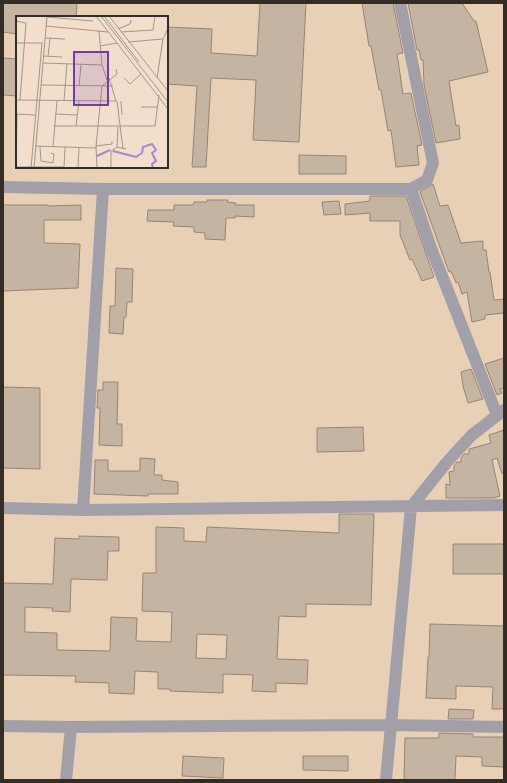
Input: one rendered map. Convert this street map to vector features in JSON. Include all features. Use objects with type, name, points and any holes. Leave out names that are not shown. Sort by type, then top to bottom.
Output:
[{"type":"street","points":[[3,187],[103,189],[411,189],[428,180],[433,163],[400,3]]},
{"type":"street","points":[[83,510],[103,189]]},
{"type":"street","points":[[386,780],[411,507],[447,462],[472,435],[500,413],[431,248],[411,189]]},
{"type":"street","points":[[3,508],[83,510],[411,507],[504,504]]},
{"type":"street","points":[[3,726],[391,725],[504,727]]},
{"type":"street","points":[[66,780],[71,727]]},
{"type":"shaded area","points":[[3,3],[504,3],[504,780],[3,780]]},
{"type":"building","points":[[3,3],[77,3],[76,16],[16,16],[16,34],[3,32]]},
{"type":"building","points":[[260,3],[306,3],[299,142],[253,140],[256,80],[211,78],[206,167],[192,167],[197,86],[168,84],[168,27],[212,29],[211,53],[257,56]]},
{"type":"building","points":[[362,3],[393,3],[403,53],[397,54],[403,94],[411,93],[422,145],[417,146],[419,165],[396,167],[391,130],[388,131],[381,90],[379,90],[371,46],[369,46]]},
{"type":"building","points":[[408,3],[462,3],[474,21],[476,21],[488,72],[449,81],[456,126],[459,125],[460,139],[436,143],[424,85],[423,60],[421,60],[419,50],[417,50]]},
{"type":"building","points":[[3,58],[16,59],[16,96],[3,95]]},
{"type":"building","points":[[299,155],[346,156],[346,174],[299,174]]},
{"type":"building","points":[[433,184],[440,206],[448,205],[461,243],[483,241],[483,250],[486,250],[494,300],[504,299],[504,313],[485,315],[485,319],[472,322],[467,292],[462,294],[458,282],[456,283],[451,271],[449,272],[420,192]]},
{"type":"building","points":[[370,196],[406,196],[434,277],[422,281],[412,259],[410,260],[400,235],[400,221],[370,221],[370,213],[345,215],[345,204],[370,201]]},
{"type":"building","points":[[207,200],[228,200],[227,202],[236,203],[235,205],[254,205],[254,217],[235,216],[235,218],[226,218],[225,240],[205,239],[205,233],[194,232],[194,227],[173,226],[174,222],[147,221],[148,210],[174,210],[174,205],[193,205],[194,202],[207,202]]},
{"type":"building","points":[[339,201],[341,214],[324,215],[322,202]]},
{"type":"building","points":[[3,205],[81,205],[81,220],[44,220],[44,243],[80,244],[78,288],[3,291]]},
{"type":"building","points":[[116,268],[133,269],[132,302],[127,302],[123,334],[109,333],[110,306],[115,306]]},
{"type":"building","points":[[504,358],[504,388],[500,389],[502,393],[497,395],[485,364]]},
{"type":"building","points":[[471,369],[483,399],[468,403],[461,372]]},
{"type":"building","points":[[103,382],[118,382],[117,424],[122,424],[122,446],[99,445],[100,408],[97,408],[98,390],[103,390]]},
{"type":"building","points":[[3,387],[40,388],[40,469],[3,468]]},
{"type":"building","points":[[363,427],[364,451],[317,452],[317,428]]},
{"type":"building","points":[[504,430],[504,473],[502,474],[497,458],[492,460],[500,496],[494,498],[446,498],[446,484],[450,485],[449,472],[454,471],[454,466],[457,462],[461,462],[461,458],[464,454],[469,454],[469,449],[491,443],[489,435]]},
{"type":"building","points":[[140,458],[155,459],[154,475],[162,475],[162,480],[178,482],[178,494],[148,494],[148,496],[94,494],[95,460],[108,460],[108,471],[140,471]]},
{"type":"building","points":[[339,514],[374,514],[371,605],[306,604],[306,617],[279,616],[277,659],[308,660],[307,684],[276,683],[276,692],[252,691],[253,675],[223,674],[223,693],[170,691],[170,689],[158,689],[158,672],[135,671],[134,694],[109,693],[109,683],[75,682],[76,676],[3,675],[3,583],[53,584],[55,538],[79,539],[79,536],[119,537],[119,551],[108,551],[107,580],[71,579],[70,612],[52,611],[53,608],[25,607],[25,632],[57,633],[57,650],[110,651],[111,617],[137,618],[136,641],[171,642],[172,612],[142,611],[143,573],[156,573],[156,527],[184,528],[184,541],[206,542],[207,527],[339,533]],"holes":[[[197,634],[227,635],[226,659],[196,658]]]},
{"type":"building","points":[[453,544],[504,544],[504,574],[453,574]]},
{"type":"building","points":[[430,624],[504,626],[504,709],[492,709],[493,687],[456,686],[456,699],[426,698]]},
{"type":"building","points":[[449,709],[474,710],[473,719],[448,719]]},
{"type":"building","points":[[439,733],[473,734],[473,737],[504,737],[504,767],[482,766],[482,757],[456,756],[455,780],[404,780],[405,738],[439,738]]},
{"type":"building","points":[[183,756],[224,758],[223,778],[182,776]]},
{"type":"building","points":[[303,756],[348,756],[348,771],[303,770]]}]
